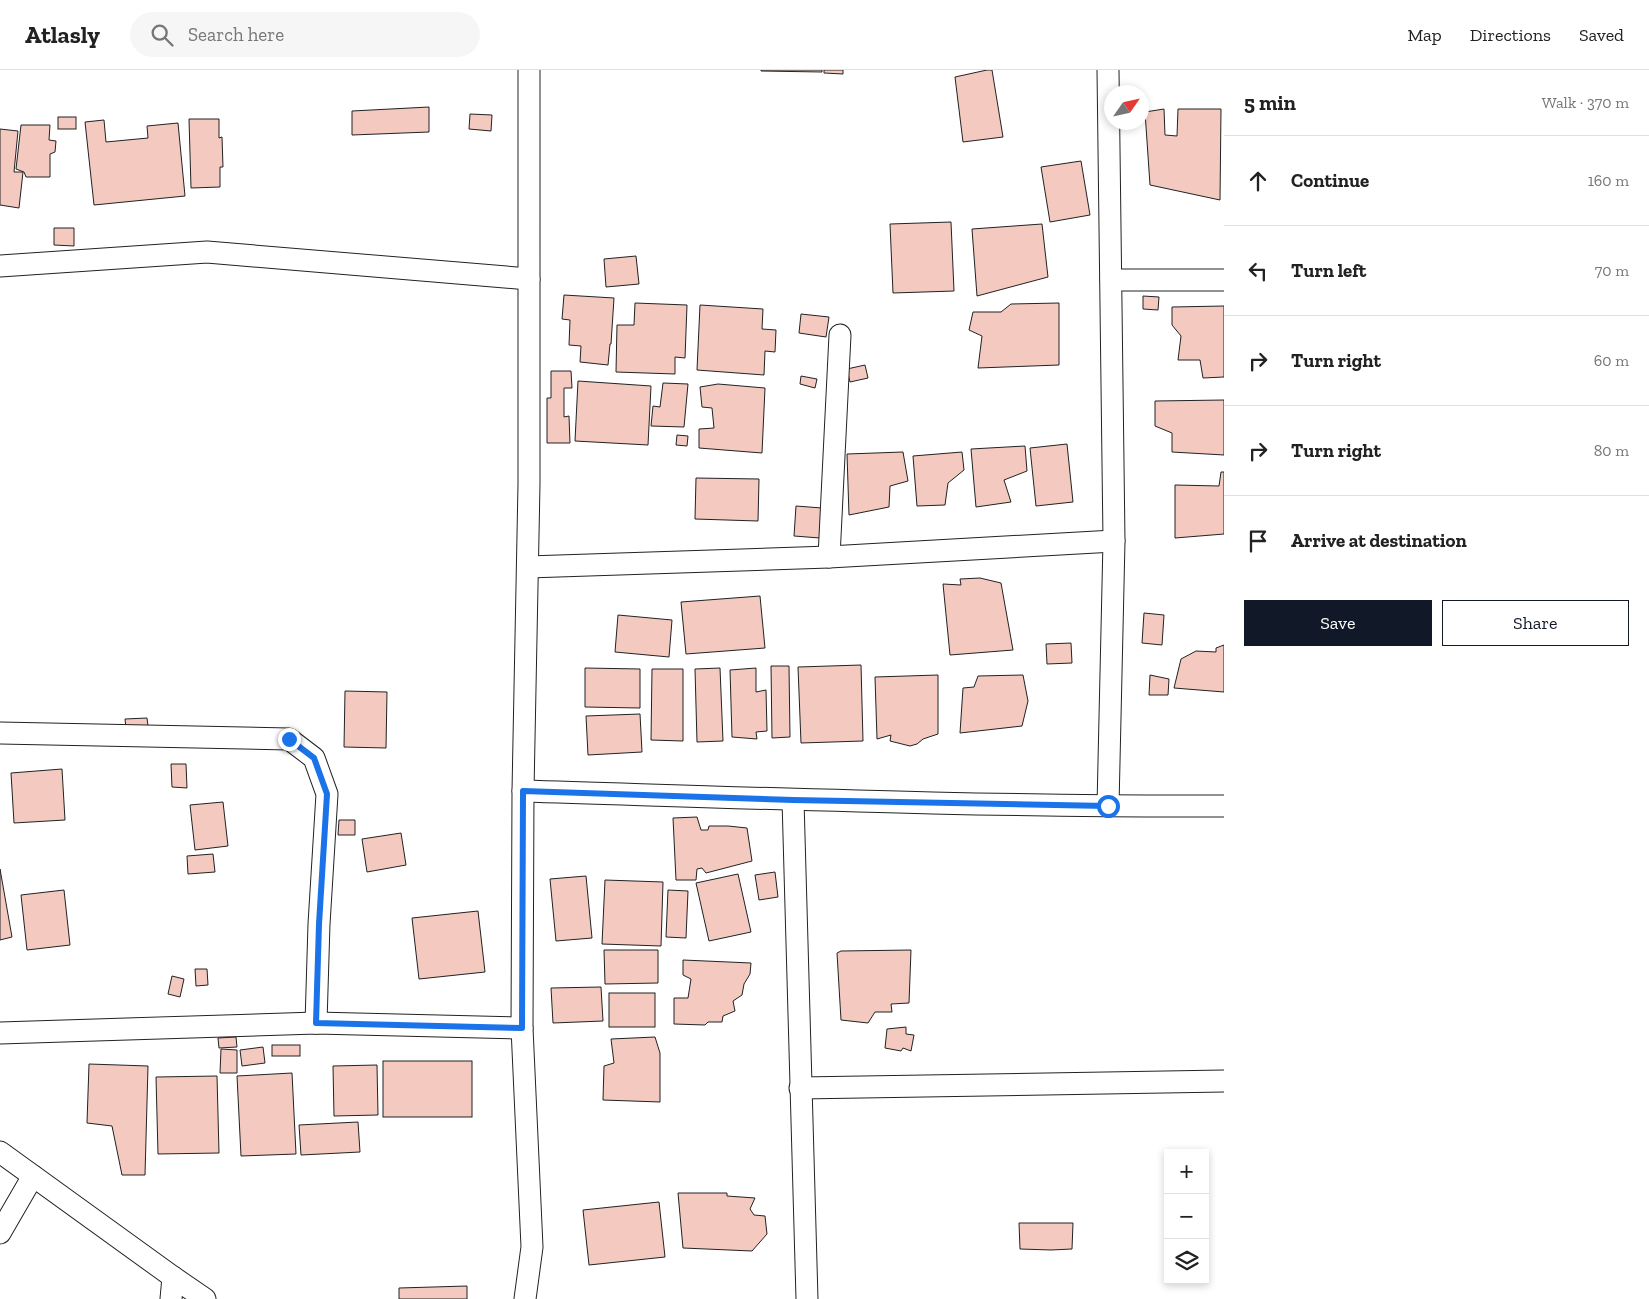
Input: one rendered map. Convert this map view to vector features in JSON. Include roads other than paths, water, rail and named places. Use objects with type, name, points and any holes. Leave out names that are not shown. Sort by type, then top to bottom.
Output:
[{"type":"street","points":[[525,1299],[532,1247],[522,1028],[523,791],[530,484],[528,279],[529,70]]},
{"type":"street","points":[[1108,70],[1114,541],[1108,806]]},
{"type":"street","points":[[0,266],[207,252],[528,279]]},
{"type":"street","points":[[1111,280],[1224,280]]},
{"type":"street","points":[[829,557],[840,335]]},
{"type":"street","points":[[528,567],[829,557],[1114,541]]},
{"type":"street","points":[[0,733],[289,739],[314,758],[327,794],[319,924],[316,1023]]},
{"type":"street","points":[[523,791],[793,800],[1108,806],[1224,806]]},
{"type":"street","points":[[793,800],[807,1299]]},
{"type":"street","points":[[0,1033],[316,1023],[522,1028]]},
{"type":"street","points":[[800,1088],[1224,1081]]},
{"type":"street","points":[[0,1152],[205,1299]]},
{"type":"street","points":[[0,1233],[33,1176]]},
{"type":"street","points":[[171,1299],[173,1277]]}]
